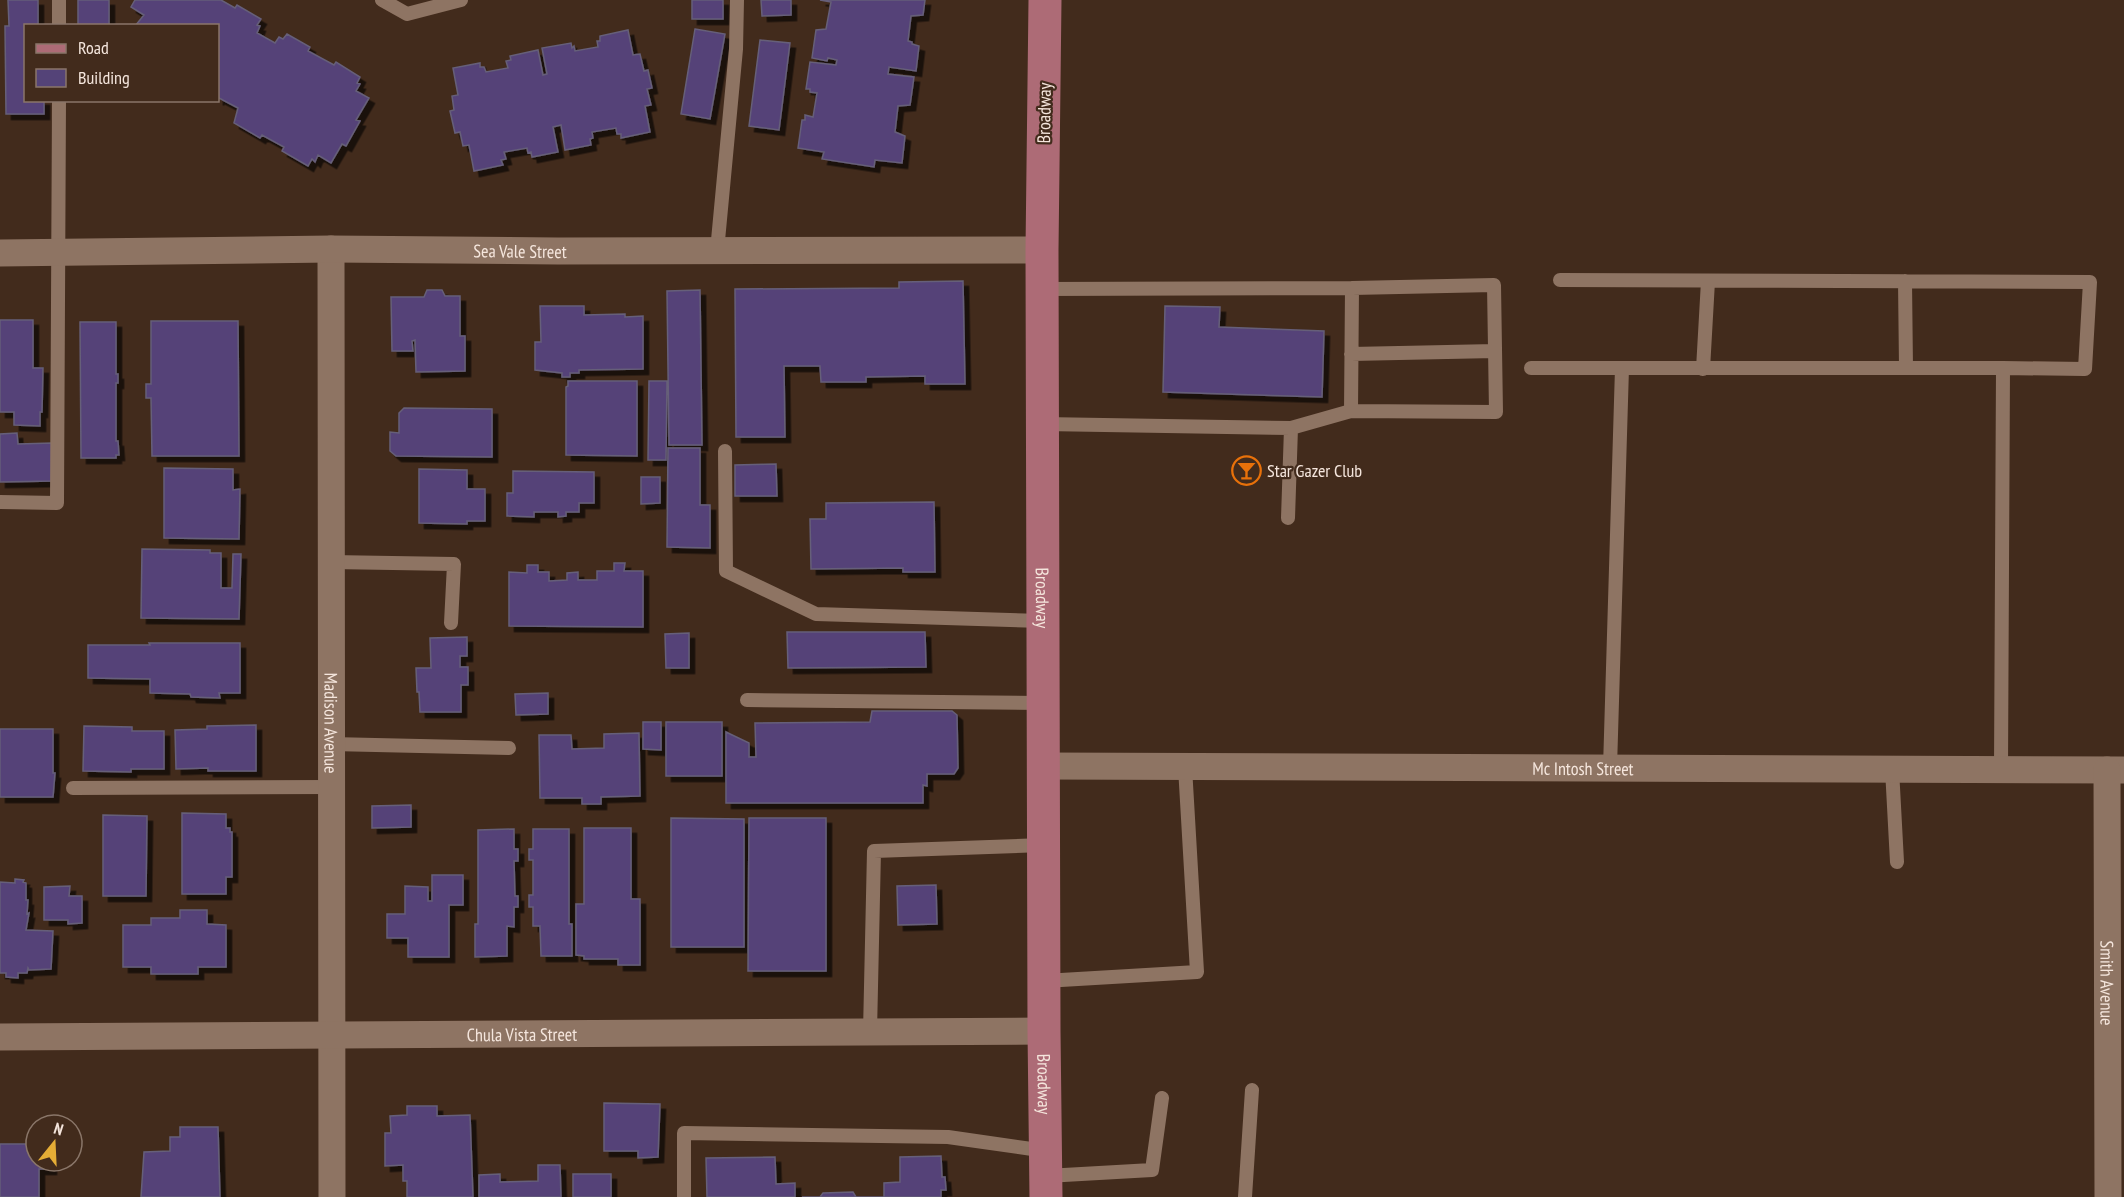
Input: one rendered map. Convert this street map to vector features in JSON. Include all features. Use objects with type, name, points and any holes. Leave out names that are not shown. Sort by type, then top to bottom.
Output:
[{"type":"main road","name":"Broadway","points":[[1045,0],[1042,424],[1046,1174]]},
{"type":"street","name":"Sea Vale Street","points":[[0,253],[331,249],[1042,250]]},
{"type":"street","name":"Madison Avenue","points":[[331,249],[332,1197]]},
{"type":"street","name":"Mc Intosh Street","points":[[1043,766],[2116,770]]},
{"type":"street","name":"Smith Avenue","points":[[2108,1197],[2116,770]]},
{"type":"street","name":"Chula Vista Street","points":[[0,1037],[1044,1031]]},
{"type":"lane","points":[[59,0],[59,24]]},
{"type":"lane","points":[[382,0],[406,14],[461,0]]},
{"type":"lane","points":[[717,251],[736,49],[737,0]]},
{"type":"lane","points":[[0,502],[57,503],[59,102]]},
{"type":"lane","points":[[1531,369],[2085,369],[2090,282],[1560,280]]},
{"type":"lane","points":[[1703,369],[1708,281]]},
{"type":"lane","points":[[1905,281],[1906,368]]},
{"type":"lane","points":[[1042,289],[1494,285],[1496,412],[1351,411],[1291,428],[1042,424]]},
{"type":"lane","points":[[1351,411],[1352,288]]},
{"type":"lane","points":[[1351,354],[1495,351]]},
{"type":"lane","points":[[1610,768],[1622,368]]},
{"type":"lane","points":[[2001,770],[2003,368]]},
{"type":"lane","points":[[1288,518],[1291,428]]},
{"type":"lane","points":[[725,451],[726,571],[816,615],[1043,621]]},
{"type":"lane","points":[[331,562],[454,564],[451,623]]},
{"type":"lane","points":[[747,700],[1043,703]]},
{"type":"lane","points":[[331,744],[509,748]]},
{"type":"lane","points":[[1044,981],[1197,972],[1185,767]]},
{"type":"lane","points":[[1892,769],[1897,862]]},
{"type":"lane","points":[[73,788],[331,788]]},
{"type":"lane","points":[[870,1032],[874,851],[1043,845]]},
{"type":"lane","points":[[1245,1197],[1252,1090]]},
{"type":"lane","points":[[684,1197],[684,1133],[948,1137],[1046,1174],[1152,1170],[1162,1098]]},
{"type":"building","points":[[8,0],[38,0],[38,24],[24,24],[24,102],[44,102],[44,114],[6,114],[5,26],[9,26]]},
{"type":"building","points":[[78,0],[109,0],[109,24],[78,24]]},
{"type":"building","points":[[135,0],[221,0],[235,8],[237,5],[261,19],[257,25],[260,26],[257,33],[275,43],[279,37],[283,39],[287,34],[310,47],[308,51],[334,65],[336,62],[360,77],[357,83],[360,84],[356,91],[369,98],[356,120],[360,121],[346,146],[342,144],[331,163],[318,155],[315,162],[312,159],[308,166],[282,151],[284,147],[262,135],[260,138],[234,123],[238,108],[219,98],[219,24],[137,24],[144,15],[131,7]]},
{"type":"building","points":[[692,0],[723,0],[723,19],[692,19]]},
{"type":"building","points":[[761,0],[791,0],[791,15],[762,16]]},
{"type":"building","points":[[820,0],[925,0],[923,15],[911,16],[908,41],[919,46],[916,71],[889,67],[888,74],[914,77],[910,105],[898,106],[895,132],[905,136],[902,163],[875,160],[874,167],[822,159],[824,152],[798,148],[802,120],[805,120],[805,115],[813,117],[817,93],[806,89],[810,62],[836,65],[837,60],[812,58],[816,30],[826,29],[831,2]]},
{"type":"building","points":[[695,29],[725,34],[710,119],[681,114]]},
{"type":"building","points":[[628,30],[633,55],[640,54],[644,71],[648,70],[652,88],[647,89],[651,105],[645,106],[650,132],[621,138],[616,128],[592,132],[591,145],[565,150],[561,125],[553,127],[558,152],[532,157],[527,148],[504,152],[506,159],[501,160],[503,165],[474,171],[469,145],[463,146],[460,132],[455,133],[450,111],[454,110],[452,96],[458,95],[453,68],[480,63],[480,67],[484,67],[486,72],[508,68],[506,61],[511,60],[510,56],[538,50],[543,75],[547,74],[542,48],[571,43],[575,51],[598,47],[597,41],[600,41],[600,36]]},
{"type":"building","points":[[760,40],[790,43],[779,130],[749,126]]},
{"type":"building","points":[[963,281],[965,384],[925,384],[925,376],[866,377],[866,382],[821,382],[820,366],[784,366],[785,437],[736,437],[735,289],[899,288],[899,282]]},
{"type":"building","points":[[427,290],[442,290],[445,296],[460,296],[460,336],[465,336],[465,371],[416,372],[415,340],[412,341],[413,351],[392,351],[391,297],[424,297]]},
{"type":"building","points":[[700,290],[702,445],[669,445],[667,291]]},
{"type":"building","points":[[540,306],[584,306],[584,315],[643,316],[643,369],[579,370],[579,373],[570,373],[570,377],[562,377],[562,373],[535,370],[535,342],[541,342]]},
{"type":"building","points":[[1165,306],[1220,307],[1219,327],[1324,331],[1322,397],[1163,392]]},
{"type":"building","points":[[0,320],[33,320],[33,368],[43,368],[40,426],[14,425],[14,412],[0,412]]},
{"type":"building","points":[[151,321],[238,321],[239,456],[152,456],[151,398],[146,398],[146,384],[151,384]]},
{"type":"building","points":[[80,322],[116,322],[118,383],[116,383],[116,441],[118,441],[119,455],[116,455],[116,458],[81,458]]},
{"type":"building","points":[[568,381],[637,381],[637,456],[566,455],[566,387]]},
{"type":"building","points":[[649,381],[667,381],[666,460],[648,460]]},
{"type":"building","points":[[404,408],[492,409],[492,457],[396,456],[390,451],[390,432],[399,433],[399,413]]},
{"type":"building","points":[[17,433],[18,444],[52,443],[53,481],[0,482],[0,434]]},
{"type":"building","points":[[668,448],[700,448],[700,505],[710,505],[710,548],[667,547]]},
{"type":"building","points":[[776,464],[777,496],[735,496],[735,465]]},
{"type":"building","points":[[164,468],[233,469],[233,490],[240,489],[239,539],[164,538]]},
{"type":"building","points":[[419,469],[467,470],[467,489],[485,489],[485,521],[467,521],[467,524],[419,523]]},
{"type":"building","points":[[513,471],[594,472],[594,503],[579,503],[579,512],[566,512],[566,516],[558,517],[558,512],[534,512],[534,517],[507,516],[507,493],[513,493]]},
{"type":"building","points":[[641,477],[660,477],[660,503],[641,504]]},
{"type":"building","points":[[934,502],[935,572],[903,572],[903,568],[811,569],[810,519],[826,519],[826,503]]},
{"type":"building","points":[[142,549],[210,550],[210,553],[221,553],[221,588],[232,588],[233,554],[241,554],[239,619],[141,618]]},
{"type":"building","points":[[614,563],[625,563],[624,571],[643,571],[643,627],[509,626],[509,572],[527,573],[527,565],[538,565],[538,572],[549,572],[549,581],[567,580],[567,573],[578,572],[578,580],[597,580],[597,571],[614,571]]},
{"type":"building","points":[[787,632],[925,632],[926,667],[788,668]]},
{"type":"building","points":[[689,633],[689,668],[666,668],[665,634]]},
{"type":"building","points":[[467,637],[467,656],[460,656],[460,667],[468,667],[468,685],[461,685],[461,712],[420,712],[416,668],[431,668],[430,638]]},
{"type":"building","points":[[149,643],[240,643],[240,693],[219,693],[220,698],[191,697],[190,694],[150,693],[150,679],[88,678],[88,645],[150,645]]},
{"type":"building","points":[[548,693],[548,714],[516,715],[515,694]]},
{"type":"building","points":[[872,711],[952,711],[957,715],[958,768],[954,774],[927,774],[927,786],[923,785],[923,803],[726,803],[726,732],[749,743],[749,757],[756,757],[755,723],[870,722]]},
{"type":"building","points":[[643,722],[661,722],[661,750],[643,749]]},
{"type":"building","points":[[666,722],[722,722],[722,776],[666,776]]},
{"type":"building","points":[[256,725],[256,771],[176,769],[175,730],[207,729],[207,726]]},
{"type":"building","points":[[84,726],[132,727],[132,731],[164,731],[164,769],[131,769],[131,772],[83,771]]},
{"type":"building","points":[[0,729],[53,729],[53,773],[55,773],[53,797],[0,797]]},
{"type":"building","points":[[639,733],[640,796],[601,797],[601,804],[582,804],[582,798],[540,798],[539,735],[571,735],[572,749],[604,748],[604,734]]},
{"type":"building","points":[[411,805],[411,827],[372,828],[372,806]]},
{"type":"building","points":[[182,813],[226,814],[226,828],[230,828],[232,832],[232,877],[226,877],[226,894],[182,894]]},
{"type":"building","points":[[103,815],[147,816],[146,896],[103,896]]},
{"type":"building","points":[[671,818],[744,819],[744,947],[671,947]]},
{"type":"building","points":[[749,818],[826,818],[826,971],[748,971]]},
{"type":"building","points":[[584,828],[631,828],[631,899],[640,899],[640,965],[618,965],[618,959],[584,959],[584,956],[576,955],[576,904],[584,904]]},
{"type":"building","points":[[514,829],[514,849],[518,849],[518,861],[514,861],[515,896],[518,896],[518,907],[514,907],[514,927],[507,926],[507,956],[475,957],[475,924],[478,924],[478,830]]},
{"type":"building","points":[[533,829],[569,829],[569,924],[572,924],[572,956],[541,956],[540,926],[533,926],[533,907],[529,907],[529,895],[533,895],[533,860],[529,860],[529,849],[533,849]]},
{"type":"building","points":[[432,875],[463,875],[463,905],[449,905],[449,957],[408,957],[408,938],[387,938],[387,914],[405,914],[405,886],[428,887],[428,901],[432,901]]},
{"type":"building","points":[[15,879],[24,880],[23,882],[26,883],[27,914],[29,913],[26,930],[53,931],[51,969],[29,970],[28,968],[27,973],[18,973],[18,978],[6,977],[6,973],[0,973],[0,882],[15,883]]},
{"type":"building","points":[[936,885],[937,924],[898,925],[897,886]]},
{"type":"building","points":[[70,886],[69,896],[82,896],[82,923],[68,924],[68,920],[44,920],[44,887]]},
{"type":"building","points":[[180,910],[207,910],[207,924],[226,925],[226,967],[198,967],[198,974],[151,974],[151,967],[123,967],[123,925],[151,925],[151,918],[180,918]]},
{"type":"building","points":[[604,1103],[660,1104],[658,1157],[638,1158],[638,1151],[604,1151]]},
{"type":"building","points":[[407,1106],[437,1106],[437,1116],[470,1115],[473,1197],[407,1197],[407,1181],[403,1181],[403,1165],[385,1166],[385,1133],[391,1133],[390,1116],[407,1115]]},
{"type":"building","points":[[180,1127],[218,1127],[220,1197],[141,1197],[144,1152],[170,1151],[170,1137],[180,1137]]},
{"type":"building","points":[[0,1144],[24,1144],[24,1173],[39,1173],[39,1197],[0,1197]]},
{"type":"building","points":[[941,1156],[942,1177],[945,1177],[946,1190],[941,1190],[941,1197],[884,1197],[884,1183],[900,1182],[900,1157]]},
{"type":"building","points":[[775,1157],[776,1184],[795,1183],[795,1197],[707,1197],[706,1158]]},
{"type":"building","points":[[538,1165],[560,1165],[561,1197],[479,1197],[479,1175],[500,1174],[500,1182],[538,1181]]},
{"type":"building","points":[[573,1174],[611,1174],[611,1197],[573,1197]]},
{"type":"building","points":[[853,1192],[856,1197],[820,1197],[823,1193]]},
{"type":"place","name":"Star Gazer Club","points":[[1246,470]]}]
